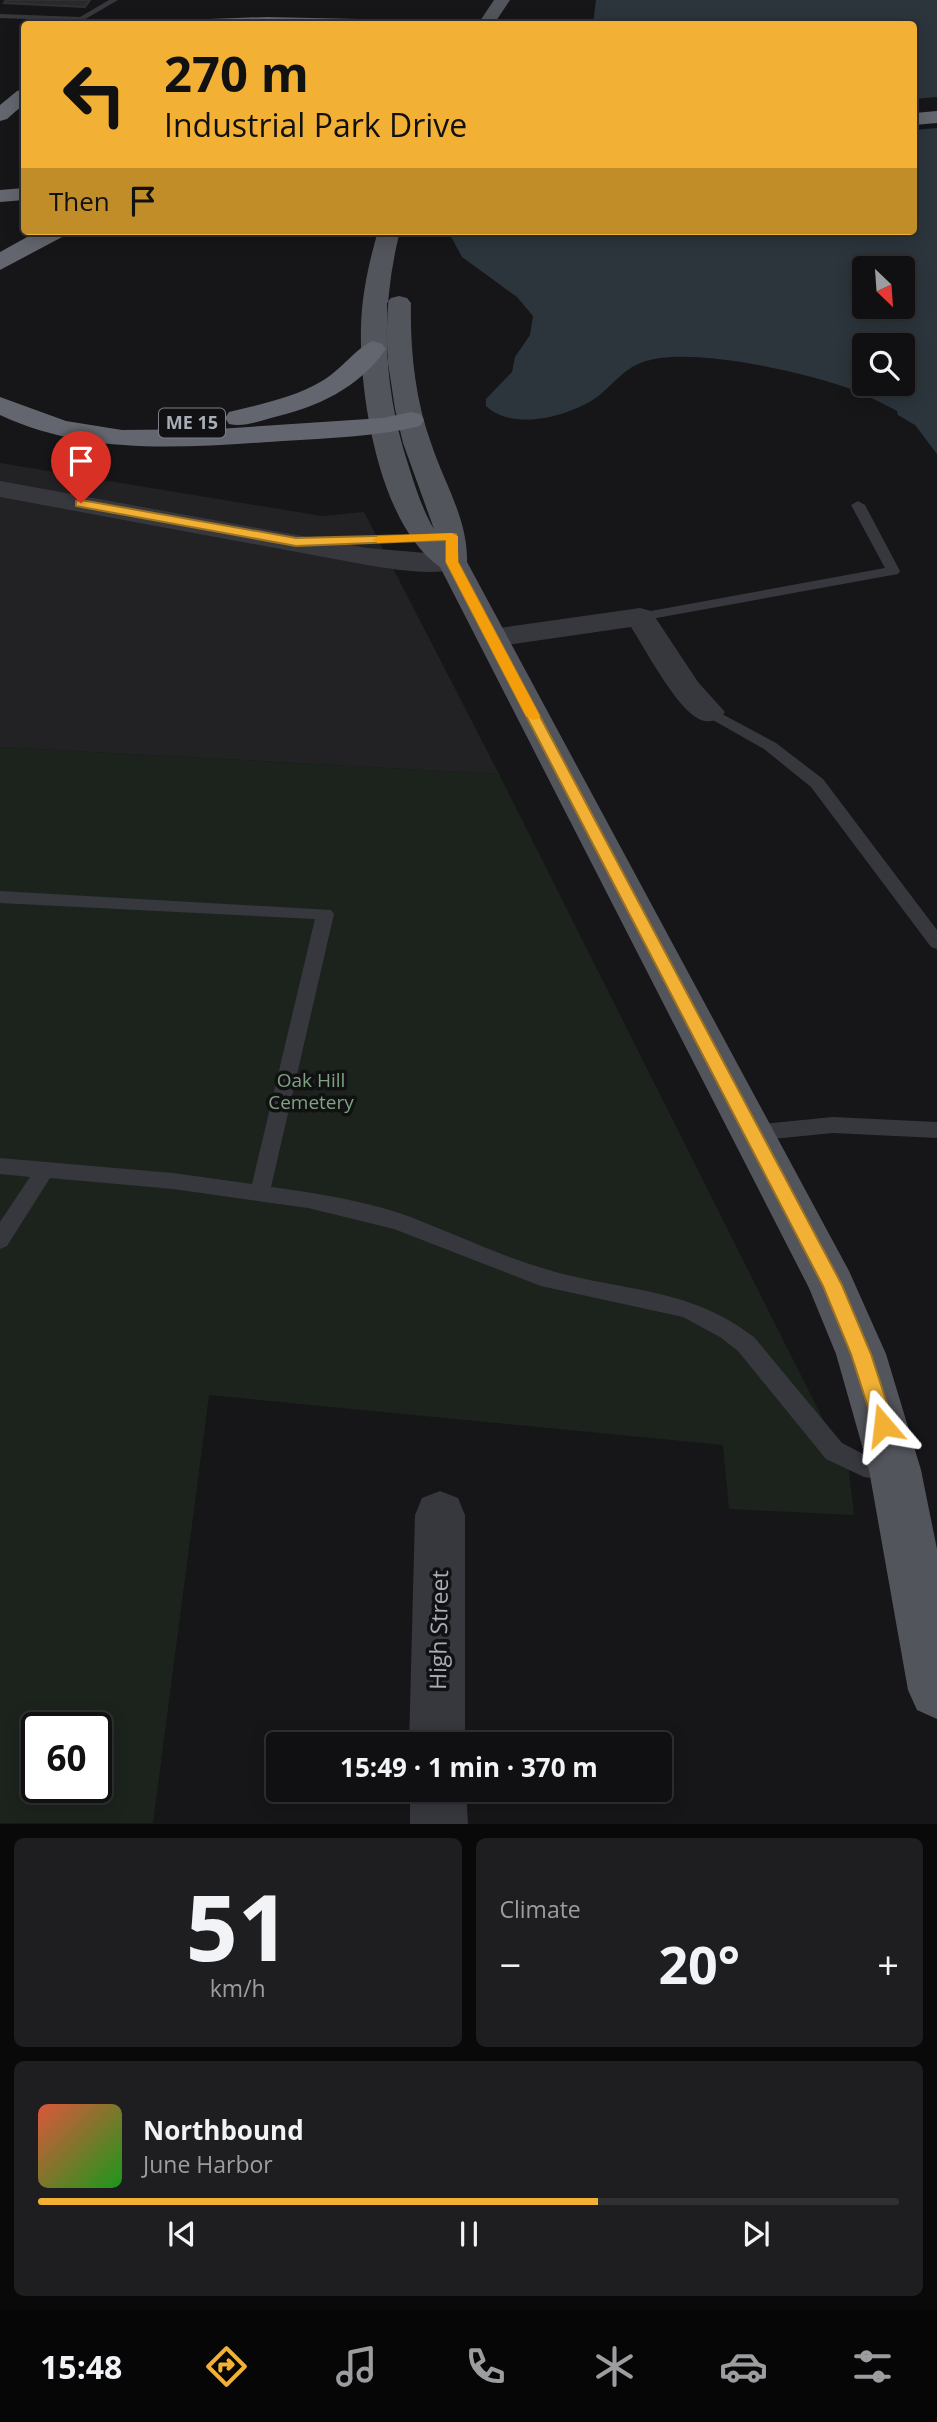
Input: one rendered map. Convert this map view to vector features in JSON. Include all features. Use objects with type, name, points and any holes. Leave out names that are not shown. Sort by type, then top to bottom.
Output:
[{"type":"highway","points":[[0,115],[21,98]]},
{"type":"highway","points":[[917,109],[937,107]]},
{"type":"highway","points":[[917,119],[937,117]]},
{"type":"highway","points":[[0,185],[21,183]]},
{"type":"highway","points":[[0,196],[21,194]]},
{"type":"highway","points":[[0,263],[21,248],[48,235]]},
{"type":"highway","name":"ME 15","points":[[1,380],[34,399],[79,414],[138,422],[209,422],[255,415],[312,396],[355,370],[373,349]]},
{"type":"highway","points":[[0,405],[35,421],[69,431],[134,439],[204,438],[382,418]]},
{"type":"highway","points":[[209,422],[410,417]]},
{"type":"main road","points":[[488,21],[496,5],[502,0]]},
{"type":"main road","points":[[506,21],[513,8],[509,0]]},
{"type":"main road","points":[[388,235],[375,292],[373,349],[382,418],[406,500],[442,545],[832,1285],[861,1354],[895,1470],[937,1690]]},
{"type":"main road","points":[[412,235],[402,276],[399,307],[400,357],[410,417],[442,545]]},
{"type":"street","points":[[0,489],[400,563],[442,545]]},
{"type":"street","points":[[492,638],[640,617],[686,688],[709,712]]},
{"type":"street","name":"High Street","points":[[437,1732],[440,1515]]},
{"type":"street","points":[[438,1802],[439,1824]]},
{"type":"lane","points":[[0,16],[82,19],[114,0]]},
{"type":"lane","points":[[640,617],[893,571],[858,505]]},
{"type":"lane","points":[[709,712],[770,746],[817,783],[837,806],[937,943]]},
{"type":"lane","points":[[0,897],[325,914],[260,1192]]},
{"type":"lane","points":[[753,1133],[833,1125],[937,1130]]},
{"type":"lane","points":[[0,1166],[173,1181],[320,1202],[397,1221],[541,1276],[698,1314],[728,1330],[746,1344],[834,1451],[864,1466],[895,1470]]},
{"type":"lane","points":[[0,1240],[44,1171]]},
{"type":"shaded area","points":[[596,0],[937,0],[937,454],[915,425],[898,415],[897,411],[867,396],[915,396],[915,333],[852,333],[852,390],[795,373],[740,362],[712,358],[662,358],[643,362],[630,369],[597,397],[572,410],[526,420],[498,414],[486,406],[486,399],[512,372],[515,357],[530,335],[533,316],[517,297],[462,257],[450,235],[917,235],[917,21],[593,21]]},
{"type":"shaded area","points":[[0,463],[322,516],[364,512],[499,774],[0,747]]},
{"type":"green space","name":"Oak Hill Cemetery","points":[[0,747],[499,774],[849,1471],[854,1515],[729,1509],[723,1445],[209,1395],[153,1823],[0,1823]]},
{"type":"pier","points":[[937,97],[937,128],[917,130],[917,99]]},
{"type":"building","points":[[6,0],[90,0],[85,7],[4,3]]},
{"type":"slow traffic","points":[[378,540],[452,536],[452,562],[533,716]]},
{"type":"route","points":[[81,503],[296,542],[452,536],[452,562],[832,1285],[861,1354],[883,1425]]}]
